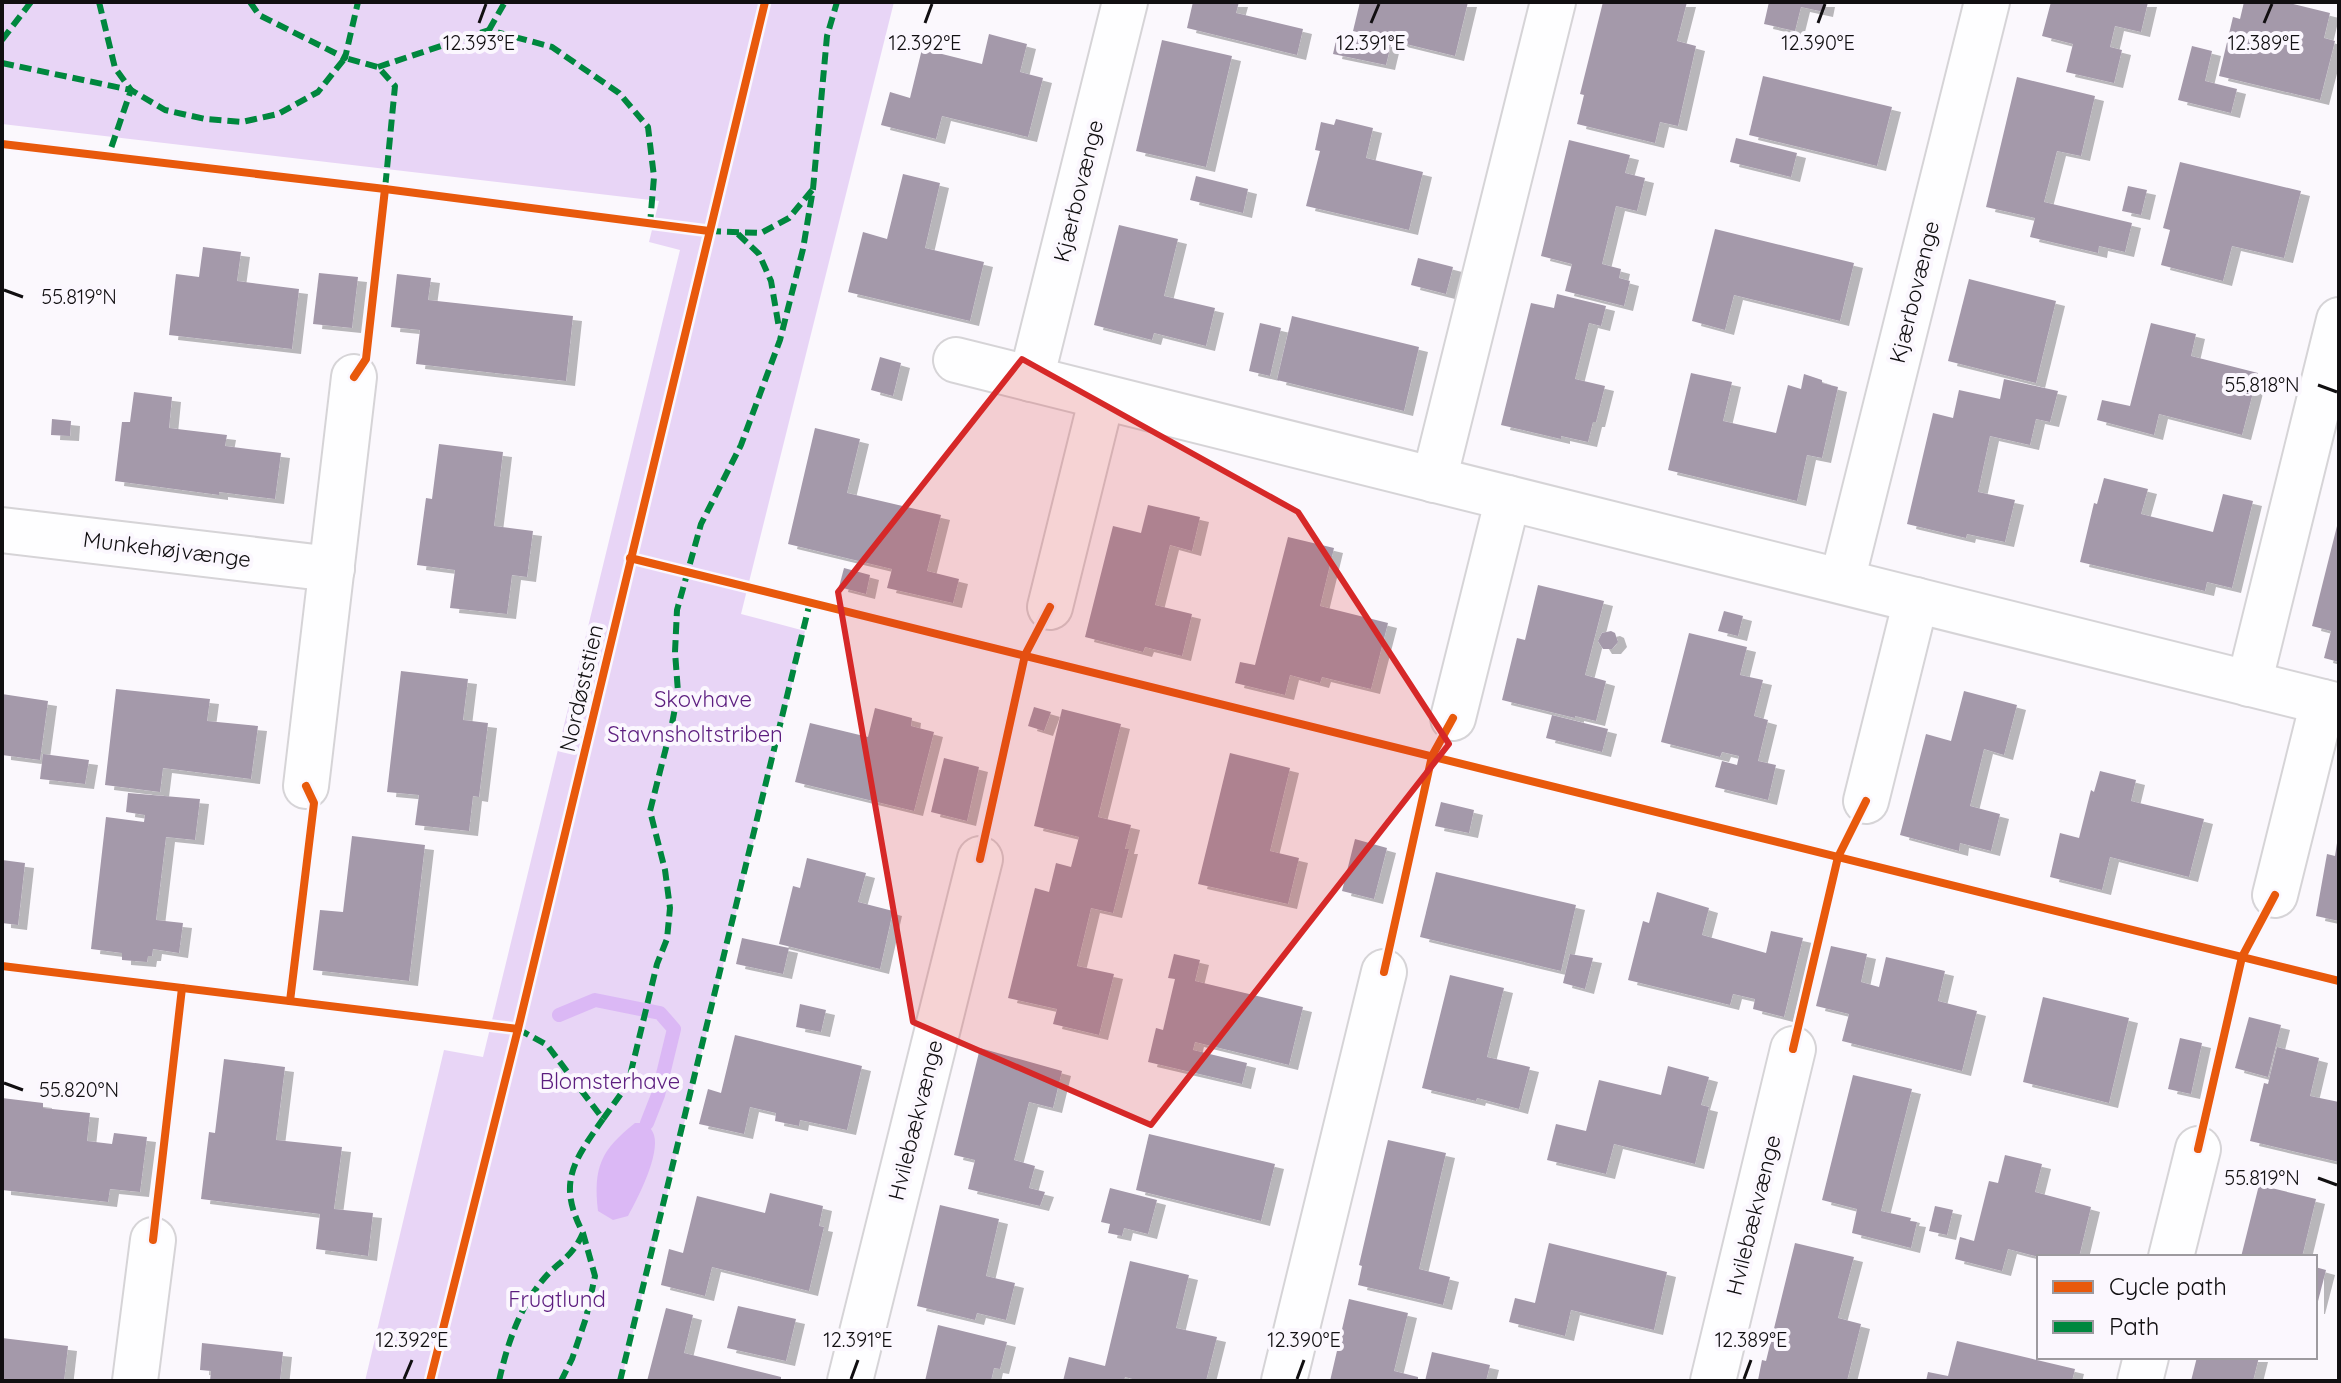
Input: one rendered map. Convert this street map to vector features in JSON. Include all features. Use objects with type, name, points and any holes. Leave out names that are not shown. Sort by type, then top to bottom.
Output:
[{"type":"street","name":"Kjærbovænge","points":[[1031,379],[1125,2]]},
{"type":"street","points":[[1434,480],[1553,2]]},
{"type":"street","name":"Kjærbovænge","points":[[1842,581],[1987,2]]},
{"type":"street","points":[[2249,684],[2339,320]]},
{"type":"street","points":[[956,360],[2331,704],[2275,895]]},
{"type":"street","points":[[306,786],[354,377]]},
{"type":"street","points":[[1050,607],[1102,397]]},
{"type":"street","points":[[1453,718],[1508,498]]},
{"type":"street","name":"Munkehøjvænge","points":[[2,530],[332,569]]},
{"type":"street","points":[[1866,801],[1916,600]]},
{"type":"street","name":"Hvilebækvænge","points":[[850,1381],[980,859]]},
{"type":"street","points":[[1284,1381],[1384,972]]},
{"type":"street","name":"Hvilebækvænge","points":[[1713,1381],[1793,1049]]},
{"type":"street","points":[[2172,1255],[2198,1149]]},
{"type":"street","points":[[135,1381],[153,1240]]},
{"type":"street","points":[[2140,1381],[2146,1359]]},
{"type":"highlighted area","points":[[1022,359],[1298,512],[1449,744],[1151,1125],[913,1022],[838,592]]},
{"type":"green space","points":[[2,2],[894,2],[741,614],[805,631],[621,1381],[365,1381],[444,1050],[483,1057],[680,250],[649,242],[659,201],[2,124]]},
{"type":"shaded area","points":[[635,1123],[647,1123],[652,1130],[654,1154],[628,1216],[613,1220],[598,1211],[599,1171],[607,1151]]},
{"type":"building","points":[[1193,2],[1239,2],[1236,13],[1303,29],[1297,55],[1187,28]]},
{"type":"building","points":[[1360,2],[1468,2],[1455,56],[1353,31]]},
{"type":"building","points":[[1603,2],[1687,2],[1677,41],[1696,46],[1678,126],[1660,122],[1655,143],[1577,124],[1584,95],[1580,94]]},
{"type":"building","points":[[1769,2],[1826,2],[1824,12],[1801,7],[1795,31],[1764,24]]},
{"type":"building","points":[[2051,2],[2148,2],[2141,32],[2115,26],[2110,47],[2122,50],[2114,83],[2066,72],[2073,44],[2042,36]]},
{"type":"building","points":[[2244,2],[2285,2],[2330,13],[2324,38],[2335,41],[2320,100],[2219,76],[2233,17],[2240,19]]},
{"type":"building","points":[[1338,32],[1391,44],[1386,65],[1333,54]]},
{"type":"building","points":[[989,34],[1027,44],[1020,72],[1043,78],[1028,137],[942,116],[936,139],[881,125],[890,92],[910,98],[922,49],[982,64]]},
{"type":"building","points":[[1162,40],[1232,56],[1206,167],[1136,151]]},
{"type":"building","points":[[2192,46],[2212,51],[2205,81],[2237,89],[2231,113],[2178,100]]},
{"type":"building","points":[[1763,76],[1892,107],[1877,166],[1749,135]]},
{"type":"building","points":[[2017,77],[2095,96],[2081,156],[2057,151],[2044,202],[2132,223],[2125,252],[2099,246],[2098,253],[2030,237],[2035,218],[1986,207]]},
{"type":"building","points":[[1336,119],[1373,128],[1366,158],[1423,172],[1409,230],[1306,206],[1320,151],[1315,150],[1321,122],[1334,125]]},
{"type":"building","points":[[1736,138],[1797,153],[1791,177],[1730,162]]},
{"type":"building","points":[[1569,140],[1630,155],[1625,173],[1645,178],[1637,211],[1616,206],[1602,264],[1621,269],[1619,278],[1630,281],[1624,306],[1565,291],[1572,264],[1541,256]]},
{"type":"building","points":[[2180,162],[2301,191],[2284,258],[2232,246],[2223,281],[2161,265],[2170,230],[2163,228]]},
{"type":"building","points":[[903,174],[940,183],[925,248],[984,262],[970,321],[848,292],[863,232],[887,239]]},
{"type":"building","points":[[1196,176],[1248,189],[1243,213],[1190,200]]},
{"type":"building","points":[[2128,186],[2147,190],[2141,215],[2122,211]]},
{"type":"building","points":[[1119,225],[1178,239],[1164,296],[1215,308],[1206,346],[1154,333],[1152,340],[1094,325]]},
{"type":"building","points":[[1715,229],[1854,263],[1840,321],[1734,295],[1725,330],[1692,321]]},
{"type":"building","points":[[203,247],[241,252],[237,281],[299,289],[292,349],[169,335],[176,274],[199,277]]},
{"type":"building","points":[[1418,258],[1453,267],[1446,294],[1411,285]]},
{"type":"building","points":[[319,273],[358,277],[352,328],[313,324]]},
{"type":"building","points":[[397,274],[431,278],[428,300],[573,316],[566,381],[416,364],[420,330],[391,327]]},
{"type":"building","points":[[1969,279],[2056,301],[2036,383],[1948,361]]},
{"type":"building","points":[[1557,294],[1606,306],[1601,326],[1589,323],[1575,379],[1605,386],[1588,442],[1501,425],[1531,303],[1554,308]]},
{"type":"building","points":[[1292,316],[1419,347],[1404,411],[1277,380]]},
{"type":"building","points":[[1260,323],[1281,328],[1270,376],[1249,371]]},
{"type":"building","points":[[2151,323],[2196,334],[2191,356],[2258,373],[2242,435],[2159,414],[2154,435],[2097,420],[2102,400],[2130,406]]},
{"type":"building","points":[[880,357],[901,363],[893,396],[871,390]]},
{"type":"building","points":[[1691,373],[1732,382],[1723,421],[1776,433],[1788,385],[1801,389],[1804,374],[1838,387],[1822,458],[1807,455],[1797,501],[1668,470]]},
{"type":"building","points":[[2004,379],[2058,391],[2050,422],[2036,419],[2030,445],[1990,436],[1978,492],[2015,500],[2005,542],[1967,534],[1966,538],[1907,524],[1933,413],[1953,418],[1959,390],[2000,399]]},
{"type":"building","points":[[134,392],[172,397],[169,428],[227,435],[225,446],[281,453],[275,499],[115,481],[122,422],[130,422]]},
{"type":"building","points":[[52,419],[71,421],[70,436],[51,435]]},
{"type":"building","points":[[815,428],[860,439],[847,493],[941,515],[927,571],[959,579],[953,603],[887,588],[892,569],[788,544]]},
{"type":"building","points":[[439,444],[503,452],[494,526],[533,531],[527,577],[512,575],[507,614],[450,608],[455,570],[417,565],[426,498],[432,499]]},
{"type":"building","points":[[2104,478],[2148,489],[2141,514],[2213,532],[2223,494],[2253,501],[2232,588],[2207,582],[2205,591],[2080,562],[2094,503],[2097,504]]},
{"type":"building","points":[[1148,505],[1200,517],[1192,551],[1170,545],[1155,605],[1192,614],[1182,656],[1145,647],[1143,652],[1085,637],[1113,526],[1141,533]]},
{"type":"building","points":[[2338,522],[2339,662],[2324,658],[2331,631],[2312,626]]},
{"type":"building","points":[[1288,537],[1334,548],[1320,606],[1388,623],[1371,689],[1322,677],[1320,683],[1290,675],[1285,695],[1235,683],[1240,662],[1255,665]]},
{"type":"building","points":[[844,568],[870,575],[866,594],[839,587]]},
{"type":"building","points":[[1538,585],[1604,601],[1585,675],[1606,681],[1596,721],[1502,700],[1517,638],[1525,640]]},
{"type":"building","points":[[1724,611],[1743,616],[1738,636],[1718,631]]},
{"type":"building","points":[[1611,631],[1618,642],[1612,649],[1603,649],[1598,641],[1602,633]]},
{"type":"building","points":[[1689,633],[1747,647],[1740,675],[1763,680],[1754,716],[1768,720],[1758,761],[1776,765],[1768,800],[1715,787],[1722,761],[1737,765],[1739,756],[1722,752],[1720,757],[1661,742]]},
{"type":"building","points":[[401,671],[468,679],[463,720],[488,723],[479,797],[473,796],[469,831],[415,825],[419,795],[387,792]]},
{"type":"building","points":[[116,689],[210,699],[207,721],[258,726],[251,779],[163,768],[160,792],[105,785]]},
{"type":"building","points":[[1964,691],[2017,705],[2004,755],[1984,749],[1970,806],[2000,814],[1991,851],[1960,843],[1959,851],[1900,835],[1926,734],[1951,741]]},
{"type":"building","points":[[2,694],[48,701],[40,760],[2,755]]},
{"type":"building","points":[[1034,707],[1051,712],[1044,731],[1028,726]]},
{"type":"building","points":[[875,708],[912,718],[911,726],[934,732],[914,811],[795,782],[810,723],[868,737]]},
{"type":"building","points":[[1062,709],[1121,724],[1098,817],[1131,825],[1125,849],[1129,849],[1113,913],[1091,908],[1077,966],[1114,974],[1099,1035],[1053,1024],[1057,1009],[1008,998],[1035,888],[1049,892],[1056,863],[1071,867],[1079,837],[1034,826]]},
{"type":"building","points":[[1552,715],[1608,729],[1602,752],[1546,738]]},
{"type":"building","points":[[1230,753],[1290,768],[1270,851],[1299,858],[1288,904],[1198,884]]},
{"type":"building","points":[[43,754],[89,760],[85,784],[40,779]]},
{"type":"building","points":[[944,758],[979,767],[967,821],[931,812]]},
{"type":"building","points":[[2100,771],[2136,780],[2131,801],[2204,819],[2189,877],[2110,857],[2102,890],[2050,877],[2060,833],[2079,838],[2091,790],[2094,792]]},
{"type":"building","points":[[128,793],[200,799],[195,840],[166,837],[156,920],[183,923],[179,953],[153,949],[147,962],[122,960],[122,953],[91,949],[106,817],[144,822],[145,815],[126,812]]},
{"type":"building","points":[[1441,802],[1474,810],[1469,833],[1435,826]]},
{"type":"building","points":[[352,836],[425,845],[409,981],[313,970],[320,910],[343,912]]},
{"type":"building","points":[[1355,839],[1387,848],[1374,899],[1342,891]]},
{"type":"building","points":[[2337,843],[2339,921],[2316,916],[2327,854],[2335,856]]},
{"type":"building","points":[[807,858],[866,873],[858,902],[893,911],[880,969],[779,944],[793,886],[800,888]]},
{"type":"building","points":[[2,860],[25,863],[18,925],[2,923]]},
{"type":"building","points":[[1436,872],[1576,905],[1561,971],[1420,937]]},
{"type":"building","points":[[1657,892],[1709,908],[1702,935],[1766,953],[1771,931],[1803,938],[1784,1017],[1753,1009],[1755,999],[1733,994],[1730,1005],[1628,980],[1643,921],[1649,923]]},
{"type":"building","points":[[742,938],[789,948],[783,974],[736,964]]},
{"type":"building","points":[[1831,946],[1867,954],[1861,982],[1879,987],[1886,957],[1945,971],[1938,1001],[1977,1011],[1962,1071],[1842,1041],[1849,1014],[1816,1006]]},
{"type":"building","points":[[1174,954],[1200,960],[1195,981],[1303,1007],[1289,1065],[1195,1042],[1193,1050],[1247,1063],[1242,1084],[1148,1062],[1156,1028],[1163,1030],[1175,979],[1168,978]]},
{"type":"building","points":[[1570,954],[1593,958],[1585,989],[1563,983]]},
{"type":"building","points":[[1450,975],[1504,988],[1487,1057],[1530,1067],[1519,1109],[1422,1088]]},
{"type":"building","points":[[2043,997],[2129,1018],[2109,1103],[2023,1082]]},
{"type":"building","points":[[800,1004],[826,1010],[821,1032],[796,1027]]},
{"type":"building","points":[[2249,1017],[2281,1025],[2268,1077],[2235,1068]]},
{"type":"building","points":[[735,1035],[862,1066],[847,1130],[800,1120],[799,1126],[775,1121],[776,1113],[750,1107],[744,1134],[699,1124],[708,1089],[721,1093]]},
{"type":"building","points":[[2180,1038],[2202,1043],[2191,1094],[2168,1089]]},
{"type":"building","points":[[2277,1047],[2319,1058],[2310,1096],[2339,1102],[2339,1162],[2250,1141],[2264,1083],[2268,1084]]},
{"type":"building","points":[[980,1048],[1062,1071],[1053,1108],[1029,1102],[1014,1160],[1035,1166],[1029,1188],[1045,1192],[1040,1206],[968,1189],[975,1160],[954,1155]]},
{"type":"building","points":[[224,1059],[285,1067],[276,1140],[342,1147],[334,1209],[373,1213],[368,1256],[316,1249],[320,1214],[201,1199],[209,1132],[215,1133]]},
{"type":"building","points":[[1668,1066],[1709,1077],[1701,1105],[1709,1107],[1695,1164],[1614,1144],[1606,1174],[1547,1160],[1556,1124],[1586,1131],[1599,1080],[1661,1095]]},
{"type":"building","points":[[1853,1075],[1912,1089],[1881,1211],[1917,1222],[1911,1248],[1852,1233],[1857,1209],[1822,1200]]},
{"type":"building","points":[[2,1098],[43,1103],[43,1108],[90,1113],[87,1141],[112,1144],[114,1133],[147,1137],[140,1192],[110,1189],[108,1202],[2,1190]]},
{"type":"building","points":[[1149,1134],[1275,1164],[1261,1221],[1136,1190]]},
{"type":"building","points":[[1388,1140],[1446,1153],[1419,1269],[1450,1277],[1443,1305],[1358,1285],[1362,1266],[1359,1265]]},
{"type":"building","points":[[2005,1155],[2042,1164],[2035,1192],[2091,1207],[2079,1255],[2037,1256],[2008,1249],[2002,1271],[1955,1259],[1960,1237],[1974,1241],[1989,1181],[1998,1183]]},
{"type":"building","points":[[2259,1185],[2316,1199],[2302,1255],[2242,1255]]},
{"type":"building","points":[[1110,1188],[1157,1200],[1148,1234],[1124,1228],[1122,1236],[1108,1233],[1110,1224],[1101,1222]]},
{"type":"building","points":[[770,1193],[823,1206],[819,1226],[824,1227],[809,1291],[712,1267],[705,1296],[661,1285],[669,1249],[683,1253],[697,1196],[765,1213]]},
{"type":"building","points":[[940,1205],[999,1219],[986,1276],[1015,1283],[1006,1320],[977,1313],[975,1320],[917,1306]]},
{"type":"building","points":[[1935,1206],[1953,1210],[1947,1235],[1929,1231]]},
{"type":"building","points":[[1549,1243],[1667,1272],[1654,1330],[1571,1310],[1565,1336],[1509,1322],[1515,1298],[1535,1303]]},
{"type":"building","points":[[1795,1243],[1854,1257],[1838,1318],[1861,1324],[1847,1381],[1758,1380],[1762,1360],[1766,1361]]},
{"type":"building","points":[[1130,1261],[1189,1275],[1176,1328],[1217,1337],[1206,1381],[1140,1381],[1125,1377],[1124,1381],[1063,1381],[1069,1357],[1105,1366]]},
{"type":"building","points":[[2317,1268],[2326,1270],[2317,1305]]},
{"type":"building","points":[[1349,1299],[1408,1313],[1394,1371],[1418,1377],[1418,1381],[1330,1381]]},
{"type":"building","points":[[738,1306],[796,1319],[786,1361],[727,1348]]},
{"type":"building","points":[[666,1308],[693,1315],[684,1353],[781,1377],[781,1381],[647,1381]]},
{"type":"building","points":[[938,1325],[1007,1342],[1000,1369],[994,1368],[991,1381],[925,1381]]},
{"type":"building","points":[[2,1338],[68,1346],[64,1381],[2,1381]]},
{"type":"building","points":[[1957,1341],[2075,1369],[2072,1381],[1926,1381],[1928,1372],[1948,1376]]},
{"type":"building","points":[[202,1343],[283,1352],[280,1381],[210,1381],[211,1371],[200,1370]]},
{"type":"building","points":[[1432,1352],[1490,1365],[1486,1381],[1425,1381]]},
{"type":"building","points":[[2196,1359],[2258,1359],[2253,1381],[2191,1381]]},
{"type":"waterway","points":[[559,1015],[595,1000],[660,1013],[674,1029],[658,1095],[647,1123]]},
{"type":"marked path","points":[[2,40],[31,2]]},
{"type":"marked path","points":[[99,2],[115,68],[131,90],[165,110],[205,119],[242,122],[278,114],[318,92],[345,58],[378,67],[395,86],[385,189]]},
{"type":"marked path","points":[[250,2],[259,15],[345,58],[358,2]]},
{"type":"marked path","points":[[489,30],[505,2]]},
{"type":"marked path","points":[[518,1029],[547,1045],[603,1119],[628,1084],[657,964],[667,939],[670,908],[665,870],[650,811],[678,692],[675,652],[677,610],[701,524],[741,445],[780,340],[803,249],[813,189],[827,36],[837,2]]},
{"type":"marked path","points":[[378,67],[489,30],[552,47],[619,93],[648,127],[654,177],[650,224]]},
{"type":"marked path","points":[[2,63],[131,90],[108,157]]},
{"type":"marked path","points":[[709,231],[761,233],[789,218],[813,189]]},
{"type":"marked path","points":[[738,234],[759,254],[771,281],[779,328]]},
{"type":"marked path","points":[[620,1381],[810,602]]},
{"type":"marked path","points":[[499,1381],[511,1337],[523,1309],[550,1272],[573,1250],[583,1233],[571,1200],[572,1173],[603,1119]]},
{"type":"marked path","points":[[561,1381],[586,1318],[595,1276],[583,1233]]},
{"type":"cycle path","name":"Nordøststien","points":[[430,1381],[518,1029],[765,2]]},
{"type":"cycle path","points":[[2,144],[709,231]]},
{"type":"cycle path","points":[[354,377],[366,359],[385,189]]},
{"type":"cycle path","points":[[630,558],[2339,981]]},
{"type":"cycle path","points":[[980,859],[1025,655],[1050,607]]},
{"type":"cycle path","points":[[1384,972],[1432,756],[1453,718]]},
{"type":"cycle path","points":[[290,1001],[314,803],[306,786]]},
{"type":"cycle path","points":[[1793,1049],[1838,857],[1866,801]]},
{"type":"cycle path","points":[[2198,1149],[2242,957],[2275,895]]},
{"type":"cycle path","points":[[2,966],[518,1029]]},
{"type":"cycle path","points":[[153,1240],[182,988]]},
{"type":"park label","name":"Skovhave","points":[[703,699]]},
{"type":"park label","name":"Stavnsholtstriben","points":[[695,734]]},
{"type":"park label","name":"Blomsterhave","points":[[610,1081]]},
{"type":"park label","name":"Frugtlund","points":[[557,1299]]}]
